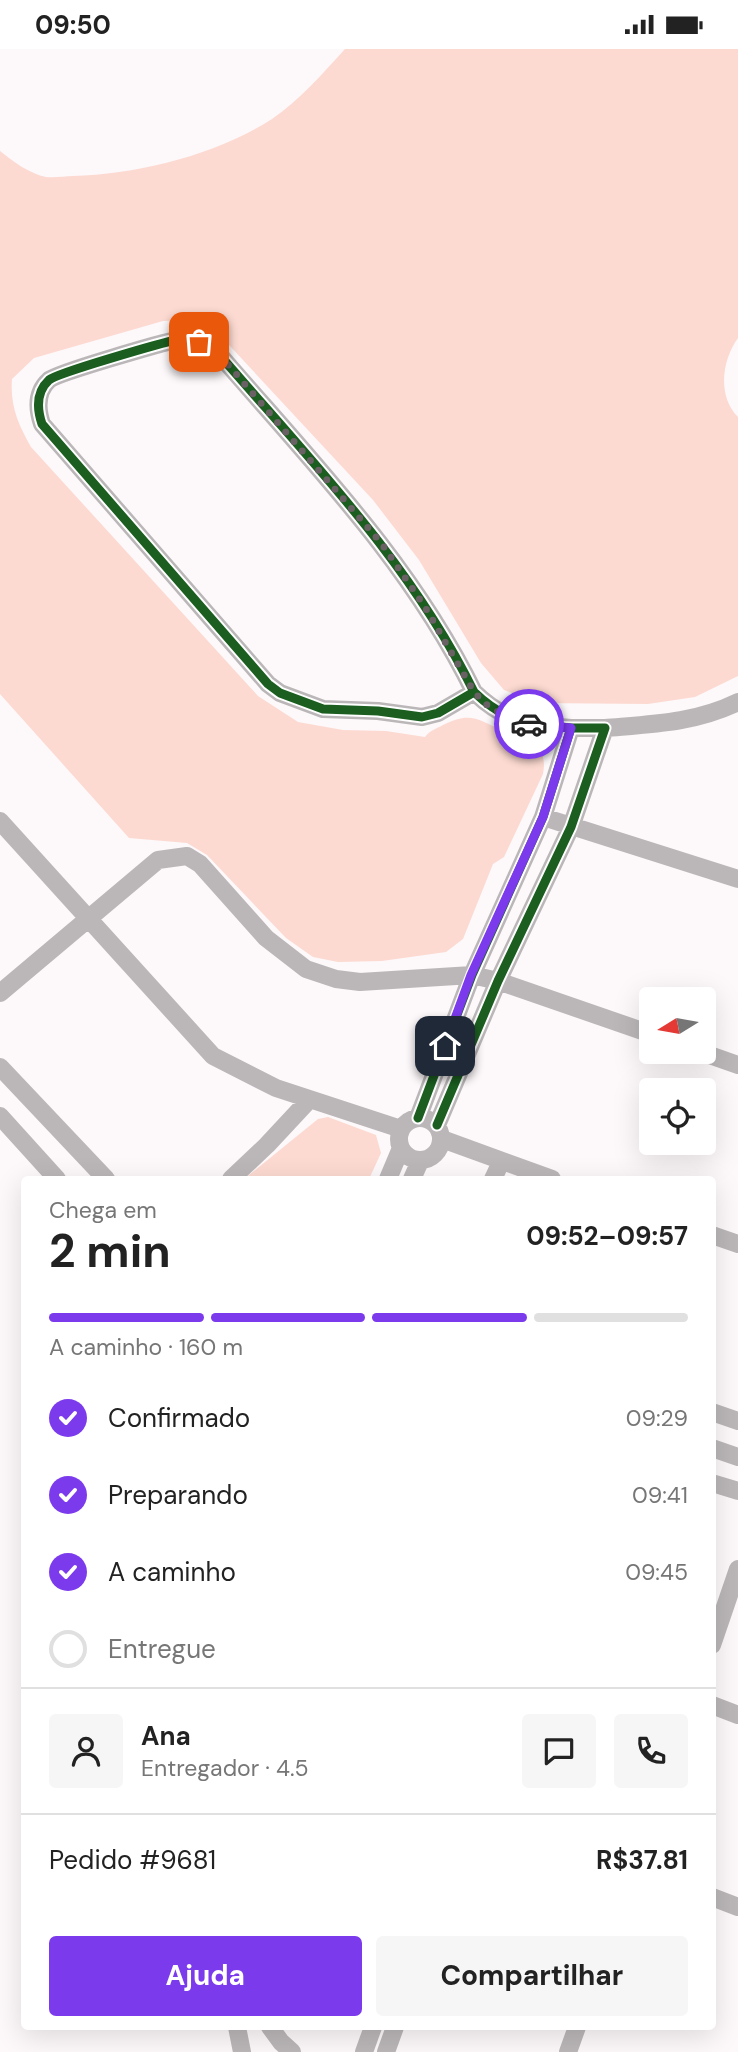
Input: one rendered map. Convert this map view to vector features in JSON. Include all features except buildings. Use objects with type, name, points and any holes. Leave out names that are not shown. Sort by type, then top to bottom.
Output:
[{"type":"street","points":[[474,692],[438,713],[422,717],[378,711],[323,709],[280,693],[268,684],[42,424],[37,409],[40,391],[50,379],[69,371],[177,340],[199,342],[218,353],[382,544],[425,607],[474,692],[489,707],[530,725],[605,728],[687,720],[715,713],[738,702]]},
{"type":"street","points":[[418,1118],[471,975],[543,817],[571,728]]},
{"type":"street","points":[[0,821],[213,1056],[276,1088],[401,1139],[409,1157],[421,1161],[435,1154],[439,1132],[498,981],[571,827],[605,728]]},
{"type":"street","points":[[543,817],[738,879]]},
{"type":"street","points":[[0,993],[158,860],[187,856],[200,864],[266,938],[306,969],[336,979],[360,982],[471,975],[498,981],[639,1030]]},
{"type":"street","points":[[716,1057],[738,1065]]},
{"type":"street","points":[[0,1067],[103,1176]]},
{"type":"street","points":[[234,1176],[308,1101]]},
{"type":"street","points":[[0,1117],[54,1176]]},
{"type":"street","points":[[389,1176],[405,1124],[418,1118],[425,1118],[439,1132],[501,1162],[543,1176]]},
{"type":"street","points":[[414,1176],[421,1161]]},
{"type":"street","points":[[494,1176],[501,1162]]},
{"type":"street","points":[[716,1236],[738,1244]]},
{"type":"street","points":[[716,1413],[738,1421]]},
{"type":"street","points":[[716,1449],[738,1457]]},
{"type":"street","points":[[716,1484],[738,1491]]},
{"type":"street","points":[[716,1633],[738,1569]]},
{"type":"street","points":[[716,1707],[738,1715]]},
{"type":"street","points":[[716,1899],[738,1907]]},
{"type":"street","points":[[238,2030],[242,2052]]},
{"type":"street","points":[[272,2030],[292,2052]]},
{"type":"street","points":[[364,2052],[372,2030]]},
{"type":"street","points":[[386,2052],[394,2030]]},
{"type":"street","points":[[568,2052],[576,2030]]},
{"type":"shaded area","points":[[345,49],[738,49],[738,338],[728,357],[724,378],[727,399],[738,417],[738,676],[695,697],[648,704],[537,703],[504,690],[481,663],[419,560],[373,500],[216,331],[192,320],[163,321],[34,358],[12,379],[16,415],[31,447],[258,696],[298,722],[343,730],[386,731],[425,737],[433,730],[461,718],[474,719],[534,744],[543,755],[543,774],[504,857],[493,864],[463,939],[446,952],[382,961],[338,962],[313,957],[286,938],[207,855],[187,843],[129,838],[0,694],[0,151],[28,170],[49,177],[124,171],[176,160],[227,143],[272,119],[301,95]]},
{"type":"shaded area","points":[[328,1117],[376,1135],[381,1153],[370,1176],[248,1176],[318,1119]]},
{"type":"cycle path","points":[[474,692],[449,645],[390,556],[323,473],[218,353],[194,342],[177,340],[56,376],[45,385],[39,401],[42,424],[268,684],[280,693],[323,709],[378,711],[422,717],[438,713],[474,692],[507,716],[530,723],[571,728]]},
{"type":"cycle path","points":[[418,1118],[472,975],[543,817],[571,728],[605,728],[571,827],[498,981],[437,1125]]},
{"type":"way so far","points":[[199,342],[218,353],[382,544],[425,607],[474,692],[489,707],[529,724]]},
{"type":"route","points":[[445,1046],[471,975],[543,817],[571,728],[529,724]]}]
